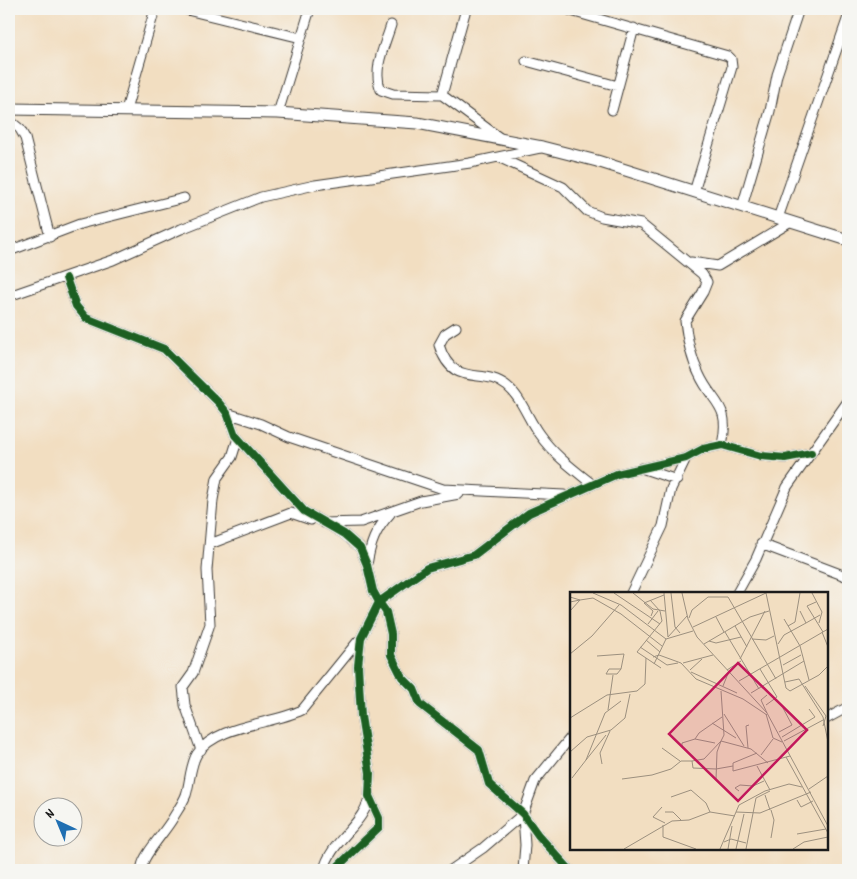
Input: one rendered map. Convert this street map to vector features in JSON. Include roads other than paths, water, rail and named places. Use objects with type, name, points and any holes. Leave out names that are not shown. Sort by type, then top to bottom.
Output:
[{"type":"main road","points":[[9,108],[278,113],[417,124],[542,147],[597,161],[848,240]]},
{"type":"street","points":[[126,110],[155,9]]},
{"type":"street","points":[[183,9],[301,38]]},
{"type":"street","points":[[278,113],[310,9]]},
{"type":"street","points":[[442,95],[466,9]]},
{"type":"street","points":[[742,207],[772,104],[777,75],[799,9]]},
{"type":"street","points":[[571,11],[728,56],[733,62],[694,192]]},
{"type":"street","points":[[778,218],[848,17]]},
{"type":"street","points":[[392,25],[379,66],[377,80],[381,90],[393,94],[442,95],[501,139]]},
{"type":"street","points":[[612,110],[634,28]]},
{"type":"street","points":[[526,61],[618,86]]},
{"type":"street","points":[[9,120],[20,129],[25,138],[50,237]]},
{"type":"street","points":[[9,296],[66,278],[113,260],[181,229],[261,197],[316,185],[470,163],[542,147]]},
{"type":"street","points":[[498,157],[563,187],[587,211],[609,218],[641,224],[690,262],[702,274],[707,282],[685,321],[700,377],[715,396],[723,413],[725,431],[722,445]]},
{"type":"street","points":[[9,251],[80,224],[184,198]]},
{"type":"street","points":[[690,262],[718,266],[791,222]]},
{"type":"street","points":[[66,278],[76,306],[86,318],[164,349],[227,413],[261,424],[289,437],[442,489],[469,492],[567,495]]},
{"type":"street","points":[[456,327],[445,334],[439,345],[443,358],[453,368],[468,377],[498,380],[507,386],[540,435],[562,460],[592,484]]},
{"type":"street","points":[[738,592],[756,559],[787,487],[848,401]]},
{"type":"street","points":[[227,413],[229,424],[238,438],[304,511],[344,534],[360,548],[367,565],[370,583],[386,612],[391,655],[402,677],[414,688],[420,704],[479,750],[490,784],[523,814],[538,835],[570,870]]},
{"type":"street","points":[[201,750],[185,705],[183,687],[192,673],[210,624],[207,570],[217,478],[232,457],[238,438]]},
{"type":"street","points":[[145,870],[142,866],[143,858],[166,831],[186,796],[196,755],[208,743],[243,727],[291,715],[302,710],[360,638],[379,602],[427,568],[474,556],[529,513],[617,474],[686,458],[703,449],[722,445],[769,457],[785,458],[811,453]]},
{"type":"street","points":[[631,592],[663,526],[671,489],[686,458]]},
{"type":"street","points":[[641,468],[677,480]]},
{"type":"street","points":[[210,544],[290,513],[322,523],[361,522],[421,501],[469,492]]},
{"type":"street","points":[[367,565],[370,544],[381,524],[391,513]]},
{"type":"street","points":[[761,544],[848,577]]},
{"type":"street","points":[[324,870],[331,852],[366,809],[370,773],[358,671],[360,638]]},
{"type":"street","points":[[827,718],[848,707]]},
{"type":"street","points":[[523,870],[525,845],[523,814],[535,782],[570,738]]},
{"type":"street","points":[[334,870],[379,827],[379,818],[368,796]]},
{"type":"street","points":[[451,870],[482,848],[523,814]]}]
